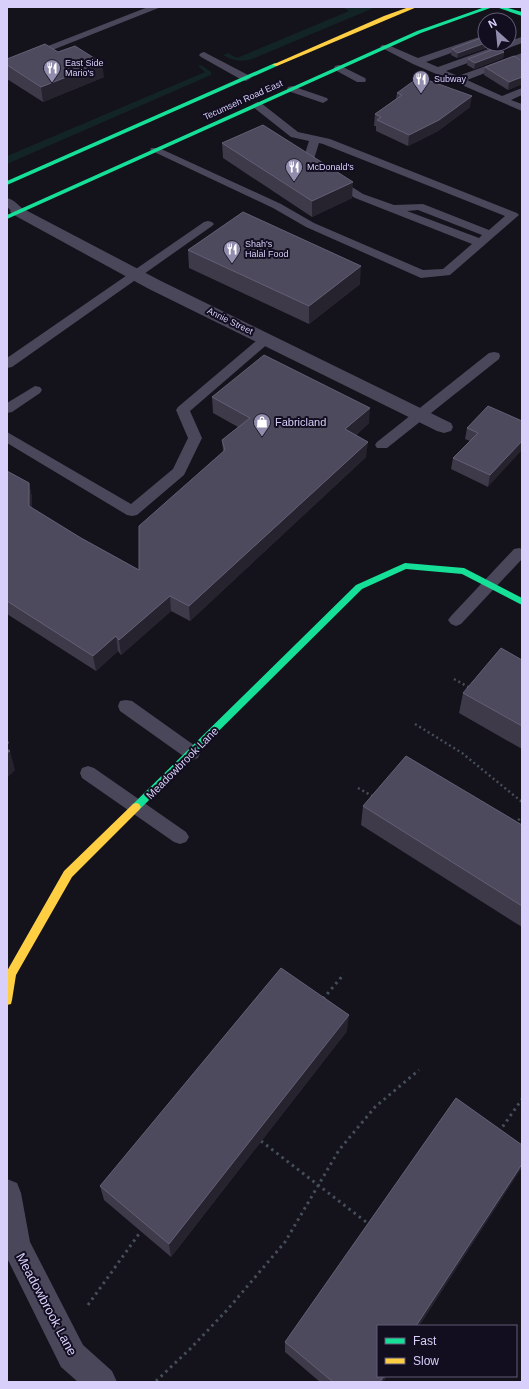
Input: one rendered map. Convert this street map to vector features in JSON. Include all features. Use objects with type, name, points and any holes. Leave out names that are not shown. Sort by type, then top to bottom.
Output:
[{"type":"main road","name":"Tecumseh Road East","points":[[7,183],[246,78],[414,7]]},
{"type":"main road","name":"Tecumseh Road East","points":[[11,210],[155,150],[419,32],[490,7]]},
{"type":"main road","points":[[500,7],[522,14]]},
{"type":"main road","name":"Meadowbrook Lane","points":[[7,1000],[11,974],[68,874],[359,588],[405,566],[464,571],[490,585]]},
{"type":"main road","points":[[490,585],[522,602]]},
{"type":"street","name":"Annie Street","points":[[11,210],[136,275],[444,426]]},
{"type":"street","name":"Meadowbrook Lane","points":[[7,1193],[16,1245],[72,1356],[101,1382]]},
{"type":"lane","points":[[7,65],[156,7]]},
{"type":"lane","points":[[437,71],[520,36]]},
{"type":"lane","points":[[417,62],[477,41]]},
{"type":"lane","points":[[385,47],[522,108]]},
{"type":"lane","points":[[204,55],[246,78]]},
{"type":"lane","points":[[458,80],[522,56]]},
{"type":"lane","points":[[339,68],[361,80]]},
{"type":"lane","points":[[292,89],[324,100]]},
{"type":"lane","points":[[502,100],[522,91]]},
{"type":"lane","points":[[256,105],[295,135],[326,141],[517,213]]},
{"type":"lane","points":[[315,139],[307,164],[359,196],[480,243]]},
{"type":"lane","points":[[155,150],[277,206],[310,225],[421,274],[446,272],[517,213]]},
{"type":"lane","points":[[393,208],[419,206],[490,234]]},
{"type":"lane","points":[[7,364],[208,224]]},
{"type":"lane","points":[[7,437],[132,511],[179,472],[195,438],[183,410],[266,339]]},
{"type":"lane","points":[[382,445],[494,356]]},
{"type":"lane","points":[[7,409],[34,390]]},
{"type":"lane","points":[[456,620],[519,553]]},
{"type":"lane","points":[[126,706],[192,752]]},
{"type":"lane","points":[[88,772],[180,837]]},
{"type":"path","points":[[454,679],[471,689]]},
{"type":"path","points":[[415,724],[462,753],[522,802]]},
{"type":"path","points":[[358,788],[375,798]]},
{"type":"path","points":[[513,826],[522,816]]},
{"type":"path","points":[[320,1003],[344,974]]},
{"type":"path","points":[[156,1381],[228,1310],[280,1248],[319,1187],[339,1150],[375,1107],[419,1070]]},
{"type":"path","points":[[496,1136],[522,1099]]},
{"type":"path","points":[[261,1141],[372,1227]]},
{"type":"path","points":[[88,1305],[141,1231]]},
{"type":"shaded area","points":[[342,7],[376,7],[252,59],[237,60],[230,59],[223,55],[228,53],[237,58],[349,11]]},
{"type":"shaded area","points":[[201,65],[211,72],[211,75],[7,164],[7,156],[205,72],[198,66]]},
{"type":"building","points":[[477,40],[477,46],[458,53],[452,49]]},
{"type":"building","points":[[45,44],[58,52],[75,46],[102,63],[41,87],[7,65],[7,59]]},
{"type":"building","points":[[486,52],[504,52],[475,63],[468,59]]},
{"type":"building","points":[[514,56],[522,61],[522,77],[509,82],[485,67]]},
{"type":"building","points":[[419,77],[472,96],[439,120],[409,135],[377,120],[381,117],[375,114],[402,95],[397,93]]},
{"type":"building","points":[[263,125],[353,182],[312,201],[222,143]]},
{"type":"building","points":[[243,212],[361,266],[309,306],[188,250]]},
{"type":"building","points":[[264,355],[370,408],[345,429],[368,442],[189,606],[170,596],[119,640],[116,636],[93,656],[7,601],[7,471],[29,483],[29,506],[81,538],[139,570],[139,526],[225,450],[222,440],[250,418],[212,397]]},
{"type":"building","points":[[488,406],[522,421],[522,441],[490,475],[453,458],[478,433],[467,428]]},
{"type":"building","points":[[501,648],[522,660],[522,726],[463,693]]},
{"type":"building","points":[[406,756],[522,825],[522,906],[363,806]]},
{"type":"building","points":[[281,968],[349,1015],[169,1244],[100,1186]]},
{"type":"building","points":[[456,1098],[522,1145],[522,1164],[417,1325],[377,1325],[377,1377],[383,1377],[380,1382],[333,1382],[285,1342]]},
{"type":"traffic: fast","points":[[7,217],[419,32],[490,7]]},
{"type":"traffic: fast","points":[[499,7],[522,14]]},
{"type":"traffic: fast","points":[[7,183],[275,65]]},
{"type":"traffic: fast","points":[[136,807],[359,587],[405,566],[464,571],[522,602]]},
{"type":"traffic: slow","points":[[275,65],[386,17],[414,7]]},
{"type":"traffic: slow","points":[[7,1000],[11,974],[68,874],[136,807]]},
{"type":"place","name":"East Side Mario's","points":[[52,83]]},
{"type":"place","name":"Subway","points":[[421,94]]},
{"type":"place","name":"McDonald's","points":[[294,182]]},
{"type":"place","name":"Shah's Halal Food","points":[[232,264]]},
{"type":"place","name":"Fabricland","points":[[262,437]]}]
